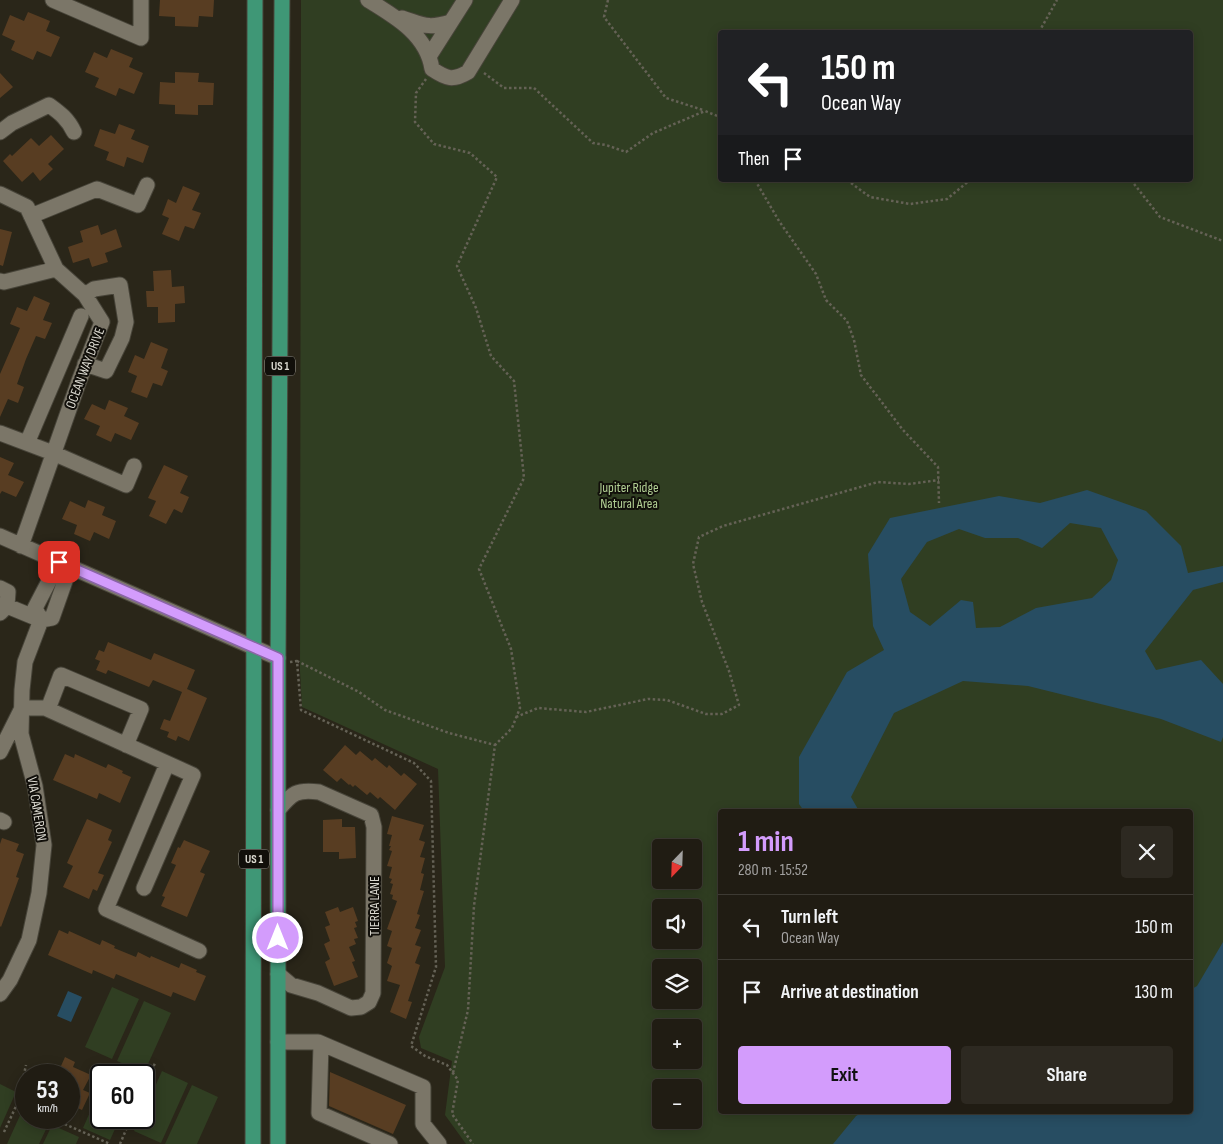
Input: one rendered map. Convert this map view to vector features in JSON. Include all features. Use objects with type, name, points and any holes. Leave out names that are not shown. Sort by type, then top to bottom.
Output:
[{"type":"main road","name":"US 1","points":[[255,0],[254,648],[256,1144]]},
{"type":"main road","name":"US 1","points":[[278,1144],[278,810],[283,660],[282,0]]},
{"type":"street","points":[[52,0],[141,38],[141,0]]},
{"type":"street","points":[[368,0],[395,16],[423,26],[436,26],[451,22]]},
{"type":"street","points":[[431,62],[451,22],[465,0]]},
{"type":"street","points":[[395,16],[423,44],[431,62],[443,77],[457,78],[468,72],[512,0]]},
{"type":"street","points":[[0,132],[20,119],[49,106],[69,122],[74,132]]},
{"type":"street","points":[[31,216],[98,189],[138,206],[147,185]]},
{"type":"street","name":"OCEAN WAY DRIVE","points":[[0,194],[27,207],[56,269],[85,295],[102,322],[85,364],[21,546]]},
{"type":"street","points":[[0,280],[4,282],[56,269]]},
{"type":"street","points":[[85,295],[94,289],[120,286],[126,322],[122,338],[106,371],[85,364]]},
{"type":"street","points":[[27,443],[81,316]]},
{"type":"street","points":[[0,433],[54,453],[126,485],[134,466]]},
{"type":"street","points":[[0,536],[283,660]]},
{"type":"street","name":"VIA CAMERON","points":[[0,994],[10,980],[29,940],[39,893],[44,845],[35,786],[21,734],[25,662],[41,620],[35,608],[65,565]]},
{"type":"street","points":[[0,588],[8,592],[3,610],[41,620]]},
{"type":"street","points":[[48,709],[61,675],[141,709],[126,745]]},
{"type":"street","points":[[0,752],[22,708],[48,709],[193,775],[144,888]]},
{"type":"street","points":[[167,764],[106,909],[199,951]]},
{"type":"street","name":"TIERRA LANE","points":[[278,810],[289,797],[297,792],[314,791],[371,815],[374,827],[373,993],[369,1002],[351,1008],[318,993],[291,985],[278,974]]},
{"type":"street","points":[[278,1042],[318,1042],[423,1087],[423,1124],[439,1144]]},
{"type":"street","points":[[321,1044],[319,1114],[390,1144]]},
{"type":"path","points":[[608,0],[604,17],[666,98],[718,115]]},
{"type":"path","points":[[1040,30],[1057,0]]},
{"type":"path","points":[[431,62],[416,93],[415,122],[434,144],[470,153],[497,177],[457,266],[476,308],[491,356],[514,382],[524,478],[480,569],[511,649],[520,708],[512,728],[495,745],[474,906],[468,1010],[453,1074]]},
{"type":"path","points":[[472,65],[504,88],[534,88],[593,143],[626,152],[653,133],[704,111]]},
{"type":"path","points":[[756,182],[816,274],[826,300],[847,321],[854,340],[861,375],[903,430],[938,467],[939,503]]},
{"type":"path","points":[[850,182],[870,196],[910,204],[947,198],[967,182]]},
{"type":"path","points":[[1133,182],[1160,217],[1223,241]]},
{"type":"path","points":[[516,718],[538,708],[586,712],[648,699],[667,700],[706,714],[722,714],[739,705],[729,671],[702,602],[693,564],[700,537],[723,526],[878,482],[909,484],[938,480]]},
{"type":"path","points":[[283,660],[297,662],[360,692],[385,710],[449,733],[495,745]]},
{"type":"path","points":[[297,662],[301,710],[414,763],[431,780],[436,967],[411,1046],[425,1056],[446,1065],[458,1080],[452,1114],[473,1144]]},
{"type":"path","points":[[4,1132],[15,1108]]},
{"type":"path","points":[[76,1129],[110,1144]]},
{"type":"path","points":[[120,1144],[126,1129]]},
{"type":"green space","name":"Jupiter Ridge Natural Area","points":[[301,0],[1223,0],[1223,990],[1193,1024],[1193,809],[718,809],[718,1114],[1097,1114],[1076,1144],[466,1144],[445,1115],[452,1061],[421,1048],[419,1037],[445,967],[438,769],[302,707],[300,671]]},
{"type":"green space","points":[[112,987],[139,999],[112,1059],[85,1047]]},
{"type":"green space","points":[[144,1001],[171,1013],[148,1064],[124,1064],[117,1061]]},
{"type":"green space","points":[[162,1071],[188,1083],[161,1143],[134,1131],[135,1129],[155,1129],[155,1087]]},
{"type":"green space","points":[[0,1084],[15,1092],[15,1094],[0,1128]]},
{"type":"green space","points":[[192,1085],[218,1097],[197,1144],[165,1144]]},
{"type":"green space","points":[[90,1112],[90,1129],[115,1129],[110,1140],[83,1128]]},
{"type":"green space","points":[[15,1126],[15,1129],[46,1129],[39,1144],[7,1144]]},
{"type":"green space","points":[[50,1129],[61,1129],[79,1137],[76,1144],[43,1144]]},
{"type":"water","points":[[1087,490],[1146,511],[1181,546],[1188,573],[1223,566],[1223,582],[1193,590],[1145,651],[1156,670],[1201,660],[1223,684],[1223,737],[1221,742],[1161,719],[1028,686],[963,681],[894,713],[851,797],[858,809],[803,809],[799,804],[799,757],[847,672],[884,650],[873,626],[868,554],[890,518],[999,496],[1040,503]],"holes":[[[1070,523],[1101,528],[1118,560],[1111,580],[1092,598],[1036,608],[1000,627],[976,628],[973,602],[961,600],[930,626],[910,612],[901,579],[927,542],[959,529],[985,538],[1018,538],[1042,548]]]},
{"type":"water","points":[[1223,942],[1223,1144],[833,1144],[860,1114],[1193,1114],[1193,988],[1197,986]]},
{"type":"water","points":[[68,991],[82,997],[71,1022],[57,1016]]},
{"type":"building","points":[[160,0],[214,0],[213,17],[199,16],[198,27],[175,26],[175,17],[159,16]]},
{"type":"building","points":[[28,12],[50,21],[46,31],[60,37],[51,57],[37,51],[33,60],[11,50],[15,41],[2,35],[10,15],[24,21]]},
{"type":"building","points":[[111,49],[133,58],[129,67],[143,73],[134,94],[119,88],[116,96],[95,87],[99,78],[85,72],[94,52],[107,58]]},
{"type":"building","points":[[175,72],[199,73],[198,82],[214,83],[213,105],[198,105],[198,115],[175,114],[175,105],[159,104],[160,82],[175,83]]},
{"type":"building","points":[[0,73],[13,87],[0,98]]},
{"type":"building","points":[[119,124],[135,130],[131,139],[149,146],[143,163],[127,157],[124,167],[106,160],[109,152],[94,146],[100,129],[115,134]]},
{"type":"building","points":[[51,135],[64,149],[48,164],[53,169],[40,181],[33,172],[22,182],[3,161],[10,154],[12,156],[31,138],[39,146]]},
{"type":"building","points":[[183,186],[200,193],[192,210],[201,213],[194,229],[185,226],[179,241],[162,234],[169,218],[162,215],[168,199],[176,203]]},
{"type":"building","points":[[98,225],[101,235],[116,229],[122,247],[105,253],[108,262],[92,267],[89,258],[73,263],[68,247],[83,242],[80,231]]},
{"type":"building","points":[[0,229],[12,232],[3,266],[0,265]]},
{"type":"building","points":[[171,270],[172,287],[184,286],[185,303],[175,304],[175,322],[158,323],[158,307],[147,307],[146,291],[154,291],[153,271]]},
{"type":"building","points":[[34,296],[50,303],[43,320],[52,323],[45,339],[36,336],[26,359],[17,384],[24,387],[18,403],[8,399],[0,417],[0,374],[20,328],[10,324],[17,307],[27,311]]},
{"type":"building","points":[[151,342],[168,349],[161,368],[168,371],[162,386],[153,383],[147,398],[131,392],[137,376],[128,372],[135,355],[144,359]]},
{"type":"building","points":[[109,400],[128,408],[124,416],[139,423],[131,440],[115,433],[111,442],[96,435],[100,426],[84,419],[92,404],[105,410]]},
{"type":"building","points":[[0,457],[14,463],[8,475],[24,482],[16,497],[2,491],[0,494]]},
{"type":"building","points":[[164,465],[188,476],[180,493],[189,497],[182,513],[174,509],[166,524],[149,516],[156,501],[148,498]]},
{"type":"building","points":[[88,500],[105,507],[102,515],[116,521],[109,539],[94,532],[90,541],[74,534],[77,525],[62,519],[70,501],[85,508]]},
{"type":"building","points":[[108,642],[151,660],[154,653],[195,670],[187,689],[207,698],[189,741],[178,736],[176,741],[167,737],[169,732],[160,729],[164,719],[170,721],[182,692],[153,680],[149,687],[108,670],[106,674],[96,670],[100,661],[95,659],[99,650],[104,652]]},
{"type":"building","points":[[345,745],[356,755],[360,751],[372,761],[375,758],[387,768],[389,765],[401,776],[404,773],[417,784],[395,810],[380,797],[378,799],[370,792],[367,795],[355,785],[353,787],[349,785],[341,778],[337,782],[323,770]]},
{"type":"building","points":[[65,754],[74,758],[75,754],[106,768],[108,764],[131,777],[120,803],[99,793],[97,799],[53,780]]},
{"type":"building","points":[[392,816],[424,825],[419,840],[425,842],[420,857],[425,858],[421,873],[424,874],[420,890],[424,891],[417,914],[420,915],[415,928],[421,930],[415,945],[421,947],[415,963],[420,965],[408,1001],[412,1002],[406,1019],[390,1012],[400,985],[387,981],[392,966],[387,963],[392,948],[387,946],[392,931],[387,929],[397,901],[392,899],[393,895],[390,894],[393,884],[390,883],[392,879],[389,878],[392,867],[387,866],[392,851],[389,850],[391,846],[389,846],[392,835],[387,834]]},
{"type":"building","points":[[87,819],[112,830],[108,840],[112,842],[98,873],[104,875],[97,891],[93,889],[89,899],[63,887],[73,866],[67,863]]},
{"type":"building","points":[[342,819],[342,827],[355,827],[356,858],[339,859],[339,852],[323,852],[323,820]]},
{"type":"building","points":[[2,838],[19,844],[16,851],[24,854],[16,877],[19,878],[1,927],[0,844]]},
{"type":"building","points":[[184,840],[210,851],[200,872],[205,874],[187,917],[161,906],[165,897],[162,896],[176,865],[171,863],[178,847],[180,848]]},
{"type":"building","points":[[338,907],[340,912],[353,907],[358,921],[355,922],[357,927],[354,928],[358,938],[354,939],[356,944],[349,947],[355,961],[352,962],[358,977],[334,986],[325,962],[330,959],[324,944],[330,941],[325,927],[330,925],[325,912]]},
{"type":"building","points":[[59,930],[68,934],[69,931],[100,945],[102,940],[115,946],[114,948],[136,957],[138,952],[179,968],[181,963],[206,976],[195,1001],[173,992],[171,997],[116,974],[114,979],[93,970],[92,974],[48,955]]},
{"type":"building","points":[[65,1057],[75,1062],[74,1064],[62,1064]]},
{"type":"building","points":[[80,1070],[90,1075],[83,1090],[90,1093],[82,1110],[80,1109]]},
{"type":"building","points":[[330,1072],[406,1105],[393,1134],[329,1106]]},
{"type":"route","points":[[59,562],[278,658],[278,938]]}]
